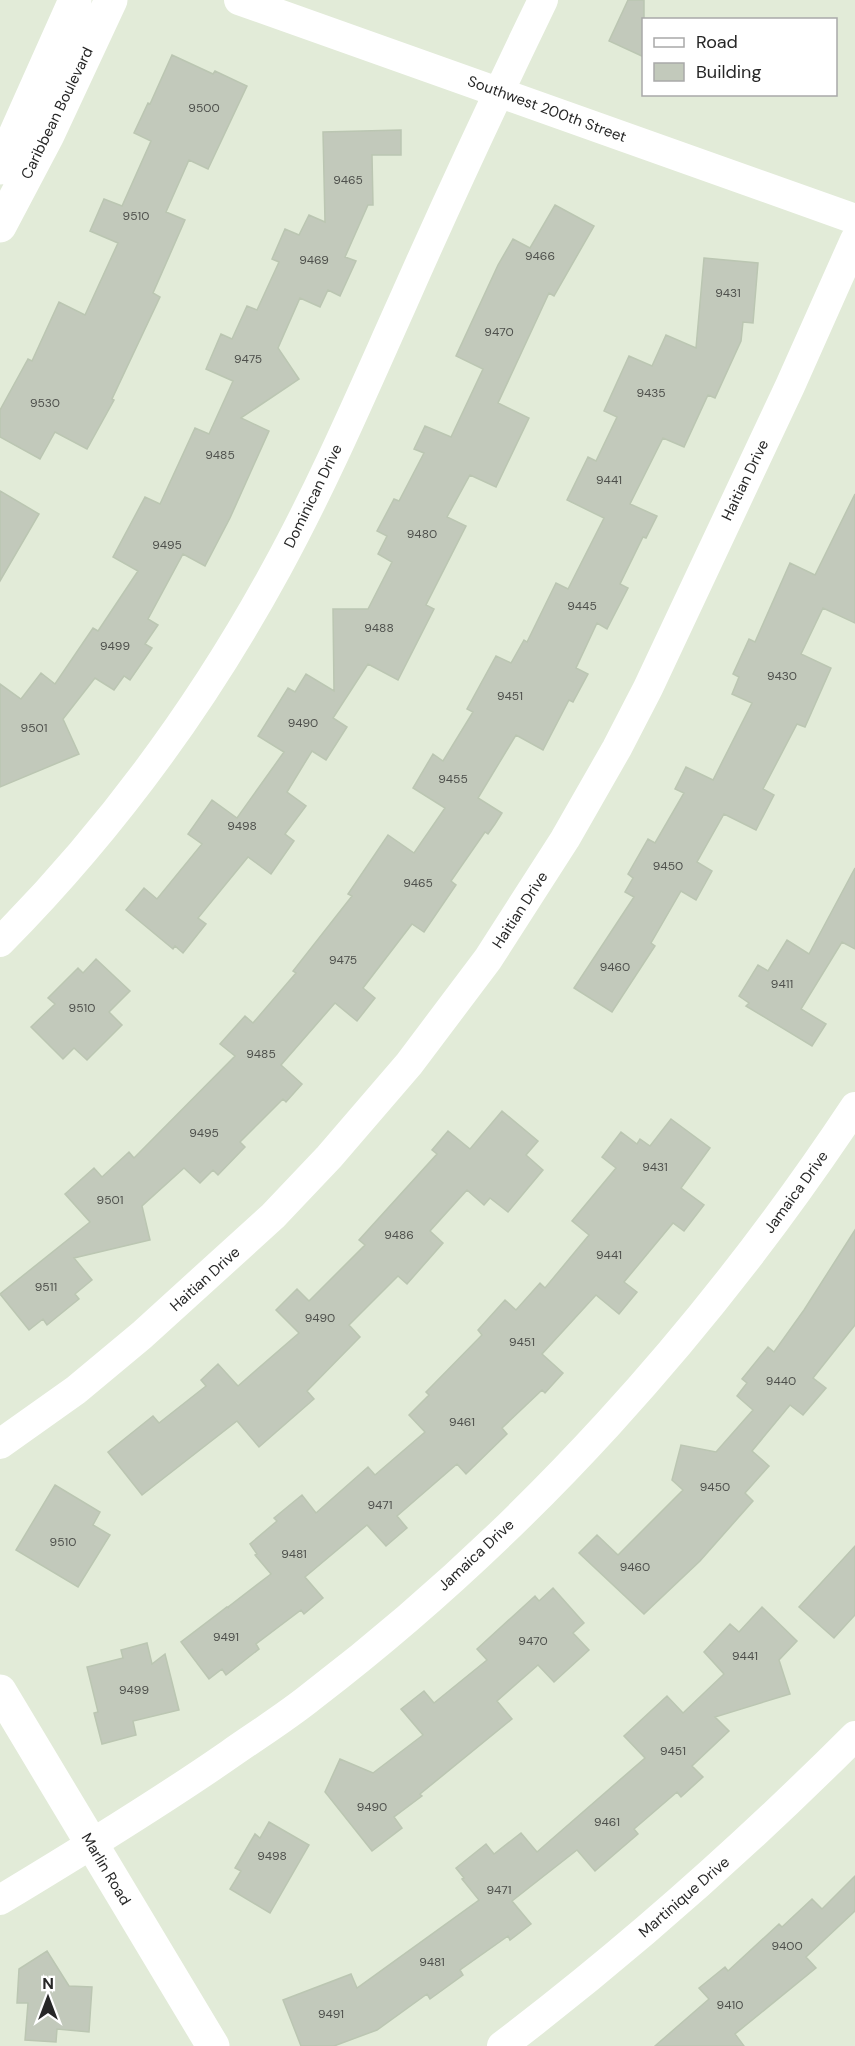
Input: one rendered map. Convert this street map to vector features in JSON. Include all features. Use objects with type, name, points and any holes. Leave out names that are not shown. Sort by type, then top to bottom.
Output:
[{"type":"street","name":"Caribbean Boulevard","points":[[0,168],[75,0]]},
{"type":"street","name":"Caribbean Boulevard","points":[[0,226],[48,135],[111,0]]},
{"type":"street","name":"Southwest 200th Street","points":[[239,0],[855,219]]},
{"type":"street","name":"Dominican Drive","points":[[0,942],[88,846],[159,756],[200,696],[267,586],[329,463],[543,0]]},
{"type":"street","name":"Haitian Drive","points":[[0,1444],[48,1411],[133,1343],[171,1311],[273,1216],[329,1157],[401,1073],[488,959],[565,839],[643,698],[790,386],[855,240]]},
{"type":"street","name":"Jamaica Drive","points":[[0,1900],[203,1773],[310,1698],[384,1638],[485,1549],[590,1444],[690,1330],[756,1248],[809,1176],[855,1107]]},
{"type":"street","name":"Marlin Road","points":[[0,1691],[213,2046]]},
{"type":"street","name":"Martinique Drive","points":[[502,2046],[649,1929],[710,1875],[855,1736]]},
{"type":"building","points":[[628,0],[644,0],[642,56],[609,41]]},
{"type":"building","points":[[172,55],[213,74],[215,71],[247,86],[208,169],[189,160],[166,212],[185,220],[153,293],[160,297],[112,399],[114,400],[87,449],[55,432],[40,459],[0,437],[0,410],[28,359],[32,361],[59,302],[85,315],[118,243],[90,231],[104,199],[122,206],[151,141],[134,133]]},
{"type":"building","points":[[401,130],[401,155],[372,155],[373,205],[368,205],[345,257],[356,261],[340,296],[328,290],[320,307],[300,298],[278,348],[299,379],[241,418],[269,431],[230,518],[205,566],[183,554],[148,619],[158,625],[145,644],[152,648],[130,680],[124,676],[114,690],[95,678],[63,719],[79,754],[0,787],[0,684],[21,699],[41,673],[55,684],[93,628],[98,631],[138,571],[113,557],[145,497],[160,504],[195,428],[209,434],[233,381],[206,369],[221,334],[232,339],[247,306],[257,310],[279,262],[272,259],[285,229],[299,235],[309,215],[325,222],[323,132]]},
{"type":"building","points":[[555,205],[594,226],[554,296],[549,293],[498,403],[529,418],[496,487],[470,475],[447,517],[466,526],[426,605],[434,609],[398,680],[368,664],[333,718],[347,727],[326,760],[312,751],[287,792],[306,806],[285,834],[294,841],[271,874],[248,857],[198,918],[206,924],[183,953],[175,946],[173,949],[126,910],[144,888],[157,899],[202,844],[188,834],[212,800],[237,818],[284,752],[258,736],[288,688],[295,692],[306,674],[334,691],[333,609],[368,609],[392,562],[378,554],[387,536],[377,531],[394,499],[399,501],[424,453],[414,449],[425,426],[451,437],[483,369],[456,356],[498,265],[513,239],[530,248]]},
{"type":"building","points":[[704,258],[758,263],[753,323],[743,322],[741,341],[715,398],[708,395],[684,447],[663,438],[630,504],[657,516],[646,538],[643,537],[620,584],[628,588],[607,629],[597,623],[576,668],[588,674],[573,702],[569,700],[543,750],[516,735],[478,798],[502,813],[488,834],[485,832],[451,881],[456,885],[424,932],[412,924],[363,988],[375,998],[357,1021],[335,1003],[281,1065],[302,1084],[286,1102],[283,1099],[240,1142],[245,1147],[218,1175],[213,1170],[200,1183],[184,1168],[142,1206],[150,1240],[74,1258],[92,1280],[75,1294],[79,1299],[47,1325],[43,1319],[29,1330],[0,1294],[90,1222],[65,1194],[94,1168],[102,1177],[129,1152],[134,1158],[235,1056],[220,1044],[245,1016],[253,1023],[296,973],[293,971],[352,896],[348,894],[388,835],[414,853],[445,808],[413,788],[433,754],[443,761],[473,712],[467,709],[496,656],[511,663],[524,640],[527,642],[556,583],[568,589],[604,518],[567,500],[588,457],[596,461],[617,417],[604,411],[629,356],[652,366],[666,335],[696,348]]},
{"type":"building","points":[[0,491],[39,514],[0,581]]},
{"type":"building","points":[[855,494],[855,623],[823,608],[801,654],[831,668],[805,727],[797,724],[763,789],[774,795],[756,830],[724,814],[697,862],[712,871],[696,900],[681,891],[651,943],[655,946],[612,1012],[574,988],[634,897],[625,892],[633,878],[628,874],[648,839],[655,843],[684,793],[675,789],[686,767],[713,780],[752,703],[732,694],[739,677],[733,674],[749,639],[755,642],[790,563],[815,575]]},
{"type":"building","points":[[855,868],[855,949],[842,942],[801,1009],[826,1024],[812,1046],[746,1006],[749,1003],[739,996],[758,965],[768,971],[787,940],[809,954]]},
{"type":"building","points":[[96,959],[130,991],[109,1012],[122,1025],[87,1060],[74,1048],[63,1059],[31,1027],[55,1004],[48,998],[78,968],[83,973]]},
{"type":"building","points":[[502,1111],[538,1141],[526,1155],[543,1170],[508,1212],[490,1198],[484,1205],[467,1190],[430,1231],[443,1243],[407,1284],[398,1276],[349,1325],[360,1337],[307,1391],[314,1399],[259,1447],[237,1421],[142,1495],[108,1452],[153,1416],[159,1423],[206,1386],[201,1380],[218,1364],[238,1386],[299,1333],[276,1310],[297,1289],[309,1301],[365,1245],[359,1240],[437,1154],[432,1150],[448,1131],[470,1149]]},
{"type":"building","points":[[671,1119],[710,1148],[681,1188],[704,1205],[684,1231],[673,1223],[624,1282],[637,1292],[619,1314],[596,1295],[542,1354],[563,1373],[545,1393],[542,1390],[502,1428],[507,1434],[466,1474],[457,1464],[397,1516],[407,1528],[386,1546],[367,1525],[305,1577],[323,1598],[304,1614],[301,1610],[256,1644],[259,1649],[226,1675],[222,1669],[209,1679],[181,1642],[227,1607],[229,1608],[271,1574],[255,1555],[257,1554],[250,1544],[277,1521],[274,1518],[302,1495],[316,1513],[368,1467],[375,1475],[425,1432],[409,1415],[429,1395],[426,1392],[482,1335],[478,1330],[505,1300],[516,1310],[540,1283],[545,1288],[589,1235],[572,1221],[616,1168],[602,1157],[621,1132],[637,1144],[640,1139],[650,1146]]},
{"type":"building","points":[[855,1230],[855,1325],[813,1378],[826,1388],[803,1415],[790,1405],[752,1451],[769,1466],[745,1493],[753,1501],[700,1561],[644,1614],[579,1553],[597,1535],[618,1555],[683,1490],[672,1480],[681,1445],[716,1452],[753,1410],[737,1396],[747,1383],[742,1379],[768,1347],[774,1352]]},
{"type":"building","points":[[55,1485],[100,1512],[93,1525],[110,1535],[78,1587],[16,1550]]},
{"type":"building","points":[[855,1546],[855,1615],[834,1638],[799,1607]]},
{"type":"building","points":[[553,1588],[584,1623],[573,1633],[589,1650],[554,1682],[538,1665],[497,1701],[512,1719],[394,1817],[402,1828],[372,1851],[325,1792],[340,1759],[373,1773],[423,1735],[401,1709],[424,1691],[434,1703],[487,1660],[477,1649],[535,1596],[539,1601]]},
{"type":"building","points":[[762,1607],[797,1641],[779,1660],[790,1694],[715,1717],[729,1731],[692,1766],[703,1777],[681,1797],[677,1792],[634,1829],[638,1834],[595,1871],[577,1850],[512,1901],[531,1924],[510,1940],[508,1936],[460,1970],[463,1975],[430,1999],[427,1994],[377,2030],[334,2046],[301,2046],[283,2000],[351,1974],[357,1988],[479,1900],[456,1868],[486,1844],[494,1854],[521,1833],[537,1852],[645,1758],[624,1736],[667,1696],[683,1713],[724,1674],[704,1652],[730,1624],[739,1632]]},
{"type":"building","points":[[147,1643],[152,1664],[165,1654],[179,1710],[133,1721],[136,1735],[102,1744],[94,1713],[98,1712],[87,1667],[123,1658],[121,1650]]},
{"type":"building","points":[[269,1822],[309,1845],[270,1913],[230,1889],[241,1871],[235,1868],[255,1834],[260,1838]]},
{"type":"building","points":[[855,1876],[855,1911],[806,1957],[816,1968],[735,2034],[744,2046],[655,2046],[709,1999],[699,1988],[725,1967],[728,1971],[779,1924],[782,1927],[812,1899],[822,1909]]},
{"type":"building","points":[[47,1951],[69,1986],[92,1987],[89,2032],[57,2029],[56,2042],[25,2040],[28,2003],[17,2003],[19,1969]]}]
